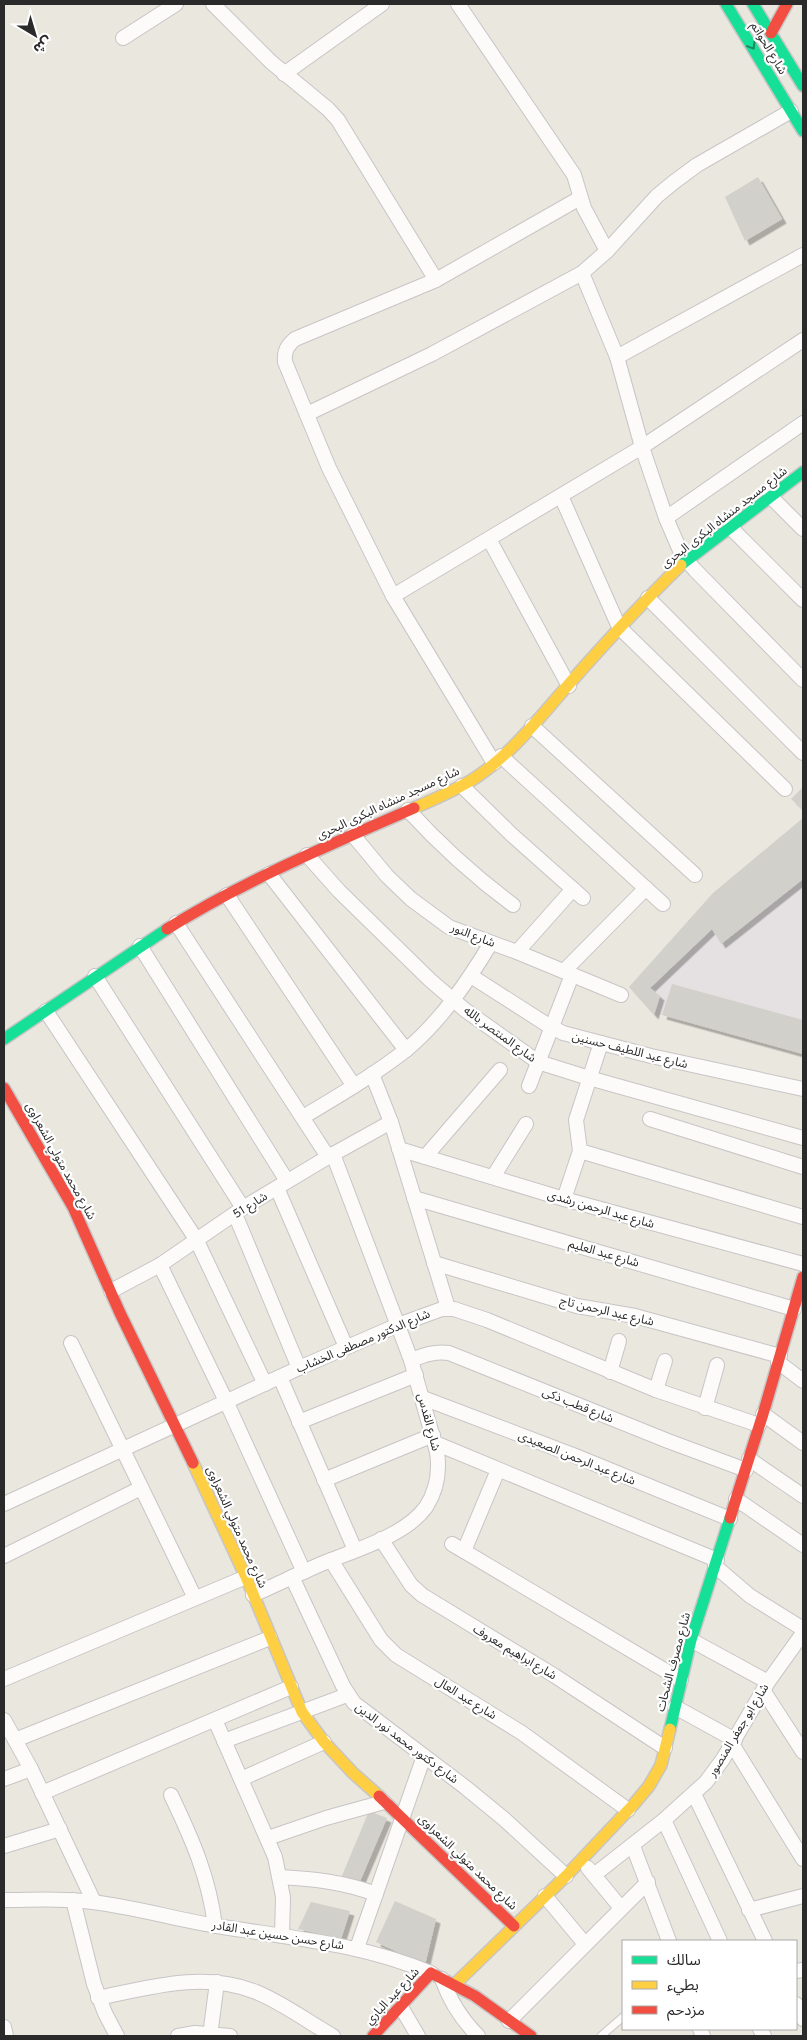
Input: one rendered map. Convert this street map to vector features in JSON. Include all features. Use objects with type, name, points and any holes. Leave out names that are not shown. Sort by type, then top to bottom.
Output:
[{"type":"street","points":[[123,38],[176,4]]},
{"type":"street","points":[[213,4],[284,74],[328,108],[338,120],[436,280]]},
{"type":"street","points":[[284,74],[382,4]]},
{"type":"street","points":[[458,4],[574,175],[584,208],[607,251]]},
{"type":"street","name":"شارع الحواتم","points":[[726,4],[803,131]]},
{"type":"street","name":"شارع الحواتم","points":[[753,4],[803,86]]},
{"type":"street","points":[[771,33],[787,4]]},
{"type":"street","points":[[307,414],[432,354],[582,273],[607,251],[657,196],[674,182],[696,165],[791,111]]},
{"type":"street","points":[[580,198],[436,280],[295,339],[288,346],[284,354],[285,362],[329,468],[393,596],[498,760],[663,904]]},
{"type":"street","points":[[616,357],[803,255]]},
{"type":"street","points":[[582,273],[616,357],[642,447],[666,518],[686,560],[803,680]]},
{"type":"street","points":[[393,596],[642,447],[803,340]]},
{"type":"street","points":[[666,518],[803,424]]},
{"type":"street","name":"شارع مسجد منشاه البكرى البحرى","points":[[4,1039],[176,923],[307,855],[462,786],[498,760],[532,726],[619,628],[686,560],[803,472]]},
{"type":"street","points":[[561,496],[619,628],[785,788]]},
{"type":"street","points":[[770,496],[803,529]]},
{"type":"street","points":[[730,527],[803,600]]},
{"type":"street","points":[[489,539],[569,686]]},
{"type":"street","points":[[648,598],[803,753]]},
{"type":"street","points":[[532,726],[695,875]]},
{"type":"street","points":[[462,786],[512,835],[578,894],[518,952]]},
{"type":"street","points":[[408,810],[468,870],[513,904]]},
{"type":"street","name":"شارع النور","points":[[353,835],[386,876],[429,914],[449,927],[518,952],[621,995]]},
{"type":"street","name":"شارع المنتصر بالله","points":[[307,855],[339,892],[453,1000],[538,1062],[803,1138]]},
{"type":"street","points":[[269,874],[406,1050]]},
{"type":"street","points":[[529,1086],[552,1028],[568,973],[646,888]]},
{"type":"street","points":[[227,895],[354,1086]]},
{"type":"street","name":"شارع القدس","points":[[176,923],[330,1155],[411,1360],[434,1439],[439,1466],[433,1495],[415,1519],[381,1539],[253,1595]]},
{"type":"street","points":[[303,1117],[354,1086],[406,1050],[453,1000],[471,976],[491,943]]},
{"type":"street","points":[[140,946],[282,1185],[346,1348]]},
{"type":"street","points":[[95,976],[239,1211],[299,1368]]},
{"type":"street","name":"شارع عبد اللطيف حسنين","points":[[471,976],[552,1028],[563,1033],[651,1056],[803,1089]]},
{"type":"street","points":[[46,1011],[196,1239],[265,1384]]},
{"type":"street","points":[[564,1199],[580,1151],[576,1120],[600,1043]]},
{"type":"street","points":[[425,1157],[500,1070]]},
{"type":"street","points":[[372,1074],[391,1122],[448,1308],[514,1330],[610,1372],[705,1408],[761,1420],[803,1443]]},
{"type":"street","name":"شارع محمد متولي الشعراوى","points":[[4,1088],[73,1207],[246,1577],[302,1712],[324,1742],[514,1926]]},
{"type":"street","points":[[650,1119],[803,1167]]},
{"type":"street","name":"شارع 51","points":[[111,1291],[160,1265],[239,1211],[330,1155],[391,1122]]},
{"type":"street","points":[[493,1177],[526,1124]]},
{"type":"street","name":"شارع عبد الرحمن رشدى","points":[[399,1149],[564,1199],[803,1264]]},
{"type":"street","points":[[580,1151],[803,1217]]},
{"type":"street","name":"شارع عبد العليم","points":[[414,1198],[796,1317]]},
{"type":"street","name":"شارع عبد الرحمن تاج","points":[[434,1263],[577,1306],[635,1316],[779,1359]]},
{"type":"street","name":"شارع دكتور محمد نور الدين","points":[[160,1265],[226,1401],[347,1695],[360,1709],[424,1756],[504,1819],[566,1876]]},
{"type":"street","name":"شارع مصرف الشحات","points":[[443,1979],[514,1926],[582,1860],[643,1796],[653,1782],[661,1765],[691,1640],[779,1359],[796,1317],[803,1279]]},
{"type":"street","name":"شارع الدكتور مصطفى الخشاب","points":[[4,1504],[299,1368],[398,1325],[436,1310],[448,1308]]},
{"type":"street","points":[[610,1372],[619,1341]]},
{"type":"street","points":[[71,1343],[195,1598]]},
{"type":"street","name":"شارع قطب ذكى","points":[[411,1360],[430,1353],[449,1353],[668,1441],[747,1465],[803,1496]]},
{"type":"street","points":[[779,1359],[803,1381]]},
{"type":"street","points":[[656,1390],[665,1361]]},
{"type":"street","points":[[705,1408],[717,1365]]},
{"type":"street","points":[[299,1422],[416,1375]]},
{"type":"street","points":[[280,1377],[355,1550]]},
{"type":"street","name":"شارع عبد الرحمن الصعيدى","points":[[423,1398],[730,1519]]},
{"type":"street","points":[[324,1480],[434,1439],[498,1470],[716,1563],[750,1596],[803,1631]]},
{"type":"street","points":[[498,1470],[458,1547],[681,1680]]},
{"type":"street","points":[[4,1556],[141,1488]]},
{"type":"street","points":[[736,1499],[803,1545]]},
{"type":"street","name":"شارع ابراهيم معروف","points":[[381,1539],[411,1585],[422,1595],[555,1676],[665,1748]]},
{"type":"street","name":"شارع عبد العال","points":[[332,1560],[381,1640],[396,1655],[522,1733],[628,1810]]},
{"type":"street","points":[[4,1679],[246,1577]]},
{"type":"street","name":"شارع ابو جعفر المنصور","points":[[594,1876],[634,1846],[694,1794],[715,1771],[765,1686],[803,1631]]},
{"type":"street","points":[[15,1740],[270,1638]]},
{"type":"street","points":[[691,1640],[765,1686],[803,1752]]},
{"type":"street","points":[[42,1793],[291,1687]]},
{"type":"street","points":[[224,1741],[347,1695]]},
{"type":"street","points":[[675,1707],[733,1742],[803,1859]]},
{"type":"street","points":[[4,1720],[31,1769],[94,1902]]},
{"type":"street","points":[[215,1720],[268,1838],[280,1877],[284,1916],[282,1936]]},
{"type":"street","points":[[241,1779],[324,1742]]},
{"type":"street","points":[[357,1948],[424,1756]]},
{"type":"street","points":[[4,1779],[31,1769]]},
{"type":"street","points":[[694,1794],[764,1940]]},
{"type":"street","points":[[171,1795],[206,1876],[212,1898],[215,1926]]},
{"type":"street","points":[[268,1838],[326,1818],[384,1802]]},
{"type":"street","points":[[664,1820],[720,1940]]},
{"type":"street","points":[[4,1846],[60,1828]]},
{"type":"street","points":[[634,1846],[669,1940]]},
{"type":"street","points":[[582,1860],[621,1908]]},
{"type":"street","points":[[280,1877],[330,1880],[376,1894]]},
{"type":"street","points":[[509,2020],[648,1882]]},
{"type":"street","points":[[545,1896],[586,1944]]},
{"type":"street","points":[[749,1910],[803,1896]]},
{"type":"street","name":"شارع حسن حسين عبد القادر","points":[[4,1900],[72,1900],[94,1902],[215,1926],[357,1948],[392,1958],[443,1979],[531,2036]]},
{"type":"street","points":[[72,1900],[98,1998],[117,2036]]},
{"type":"street","points":[[443,1979],[450,1998],[460,2015],[478,2036]]},
{"type":"street","name":"شارع عبد الباري","points":[[373,2036],[401,2007],[443,1979]]},
{"type":"street","points":[[98,1998],[177,1982],[217,1982],[238,1986],[259,1994],[333,2036]]},
{"type":"street","points":[[210,2035],[217,1982]]},
{"type":"street","points":[[797,2006],[803,2019]]},
{"type":"street","points":[[401,2007],[418,2036]]},
{"type":"street","points":[[4,2027],[6,2036]]},
{"type":"street","points":[[178,2036],[230,2036]]},
{"type":"lane","points":[[600,2036],[622,2018]]},
{"type":"shaded area","points":[[803,818],[803,1054],[662,1015],[654,1015],[629,987],[713,893]]},
{"type":"building","points":[[758,177],[782,219],[745,241],[725,197]]},
{"type":"building","points":[[803,787],[803,810],[791,799]]},
{"type":"building","points":[[803,818],[803,879],[721,944],[712,929],[650,988],[660,996],[654,1015],[629,987],[713,893]]},
{"type":"building","points":[[672,984],[803,1020],[803,1054],[662,1015]]},
{"type":"building","points":[[369,1811],[387,1818],[358,1886],[341,1878]]},
{"type":"building","points":[[395,1901],[436,1919],[425,1965],[376,1942]]},
{"type":"building","points":[[311,1902],[350,1911],[341,1939],[298,1929]]},
{"type":"traffic: fast","points":[[726,4],[803,131]]},
{"type":"traffic: fast","points":[[753,4],[803,86]]},
{"type":"traffic: fast","points":[[681,565],[803,472]]},
{"type":"traffic: fast","points":[[4,1039],[167,929]]},
{"type":"traffic: fast","points":[[670,1729],[691,1640],[730,1518]]},
{"type":"traffic: slow","points":[[414,808],[472,780],[499,760],[524,735],[624,623],[681,565]]},
{"type":"traffic: slow","points":[[193,1463],[246,1577],[302,1712],[324,1742],[353,1773],[379,1796]]},
{"type":"traffic: slow","points":[[455,1984],[566,1876],[634,1804],[649,1786],[661,1765],[670,1729]]},
{"type":"traffic: jam","points":[[771,33],[787,4]]},
{"type":"traffic: jam","points":[[167,929],[257,879],[414,808]]},
{"type":"traffic: jam","points":[[4,1088],[73,1207],[120,1313],[193,1463]]},
{"type":"traffic: jam","points":[[730,1518],[803,1277]]},
{"type":"traffic: jam","points":[[379,1796],[514,1926]]},
{"type":"traffic: jam","points":[[373,2036],[431,1973],[475,1996],[531,2036]]}]
